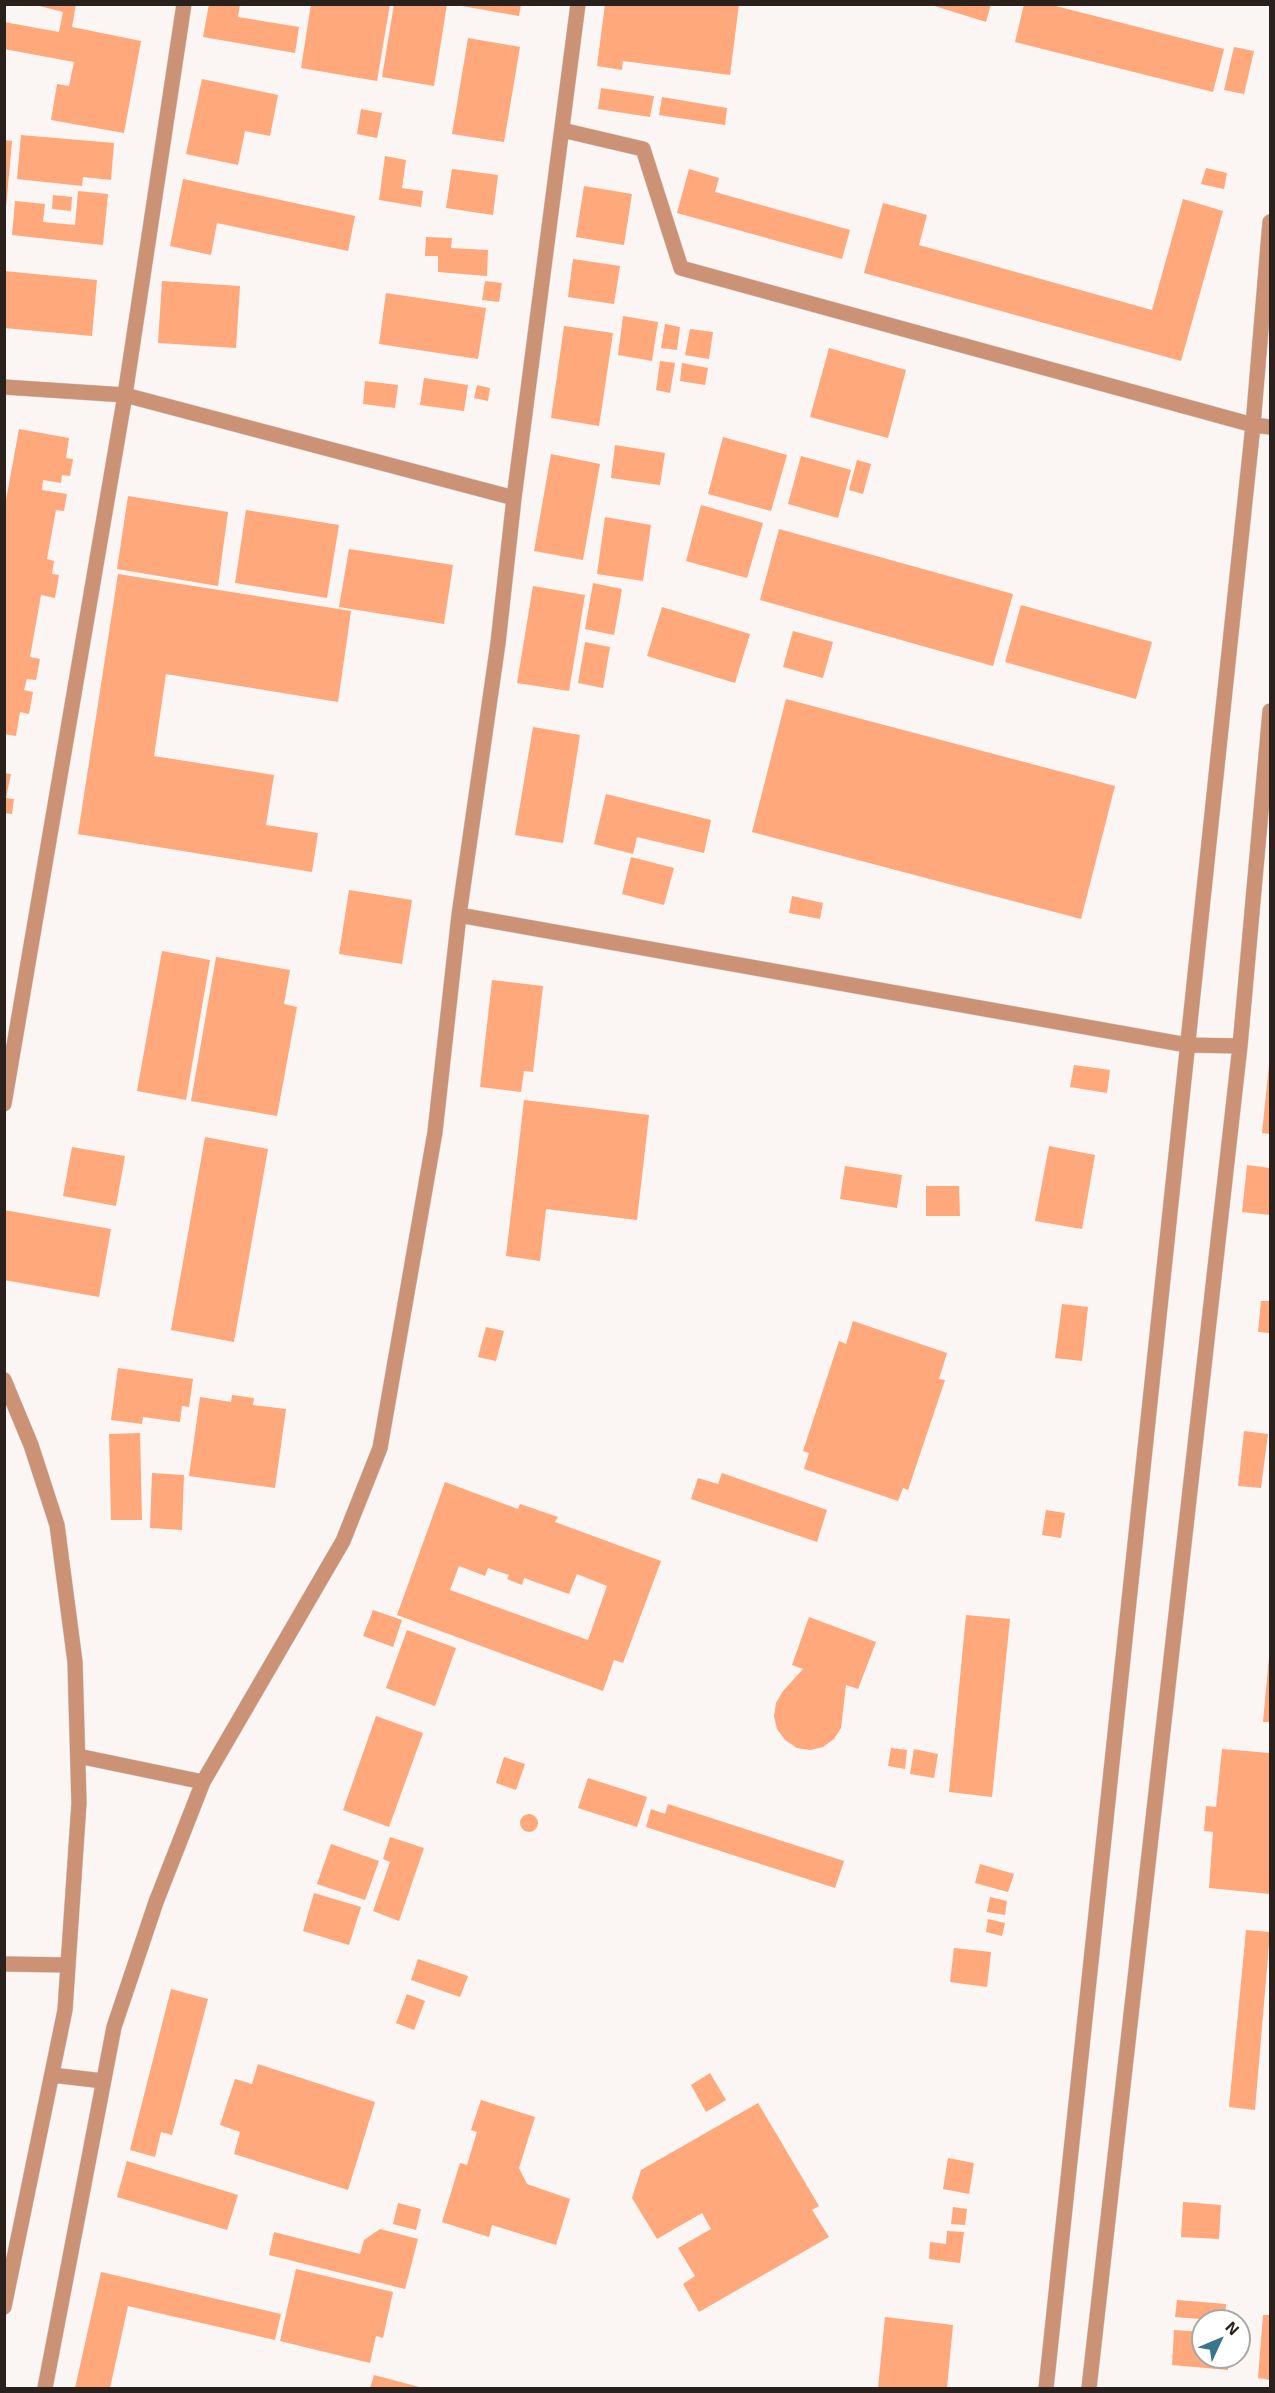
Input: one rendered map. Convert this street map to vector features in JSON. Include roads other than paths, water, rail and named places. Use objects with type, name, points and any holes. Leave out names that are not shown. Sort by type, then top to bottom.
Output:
[{"type":"street","points":[[4,1104],[125,395],[184,4]]},
{"type":"street","points":[[45,2388],[114,2027],[156,1902],[203,1782],[343,1541],[380,1448],[435,1132],[459,915],[498,643],[514,498],[578,4]]},
{"type":"street","points":[[562,130],[643,150],[681,268],[1253,425],[1270,427]]},
{"type":"street","points":[[1046,2388],[1253,425],[1270,222]]},
{"type":"street","points":[[4,387],[125,395],[514,498]]},
{"type":"street","points":[[1089,2388],[1240,1046],[1270,711]]},
{"type":"street","points":[[459,915],[1187,1045],[1240,1046]]},
{"type":"street","points":[[4,1380],[31,1445],[57,1525],[75,1662],[79,1803],[65,2010],[4,2307]]},
{"type":"street","points":[[78,1756],[203,1782]]},
{"type":"street","points":[[4,1964],[68,1965]]},
{"type":"street","points":[[52,2074],[104,2081]]}]
